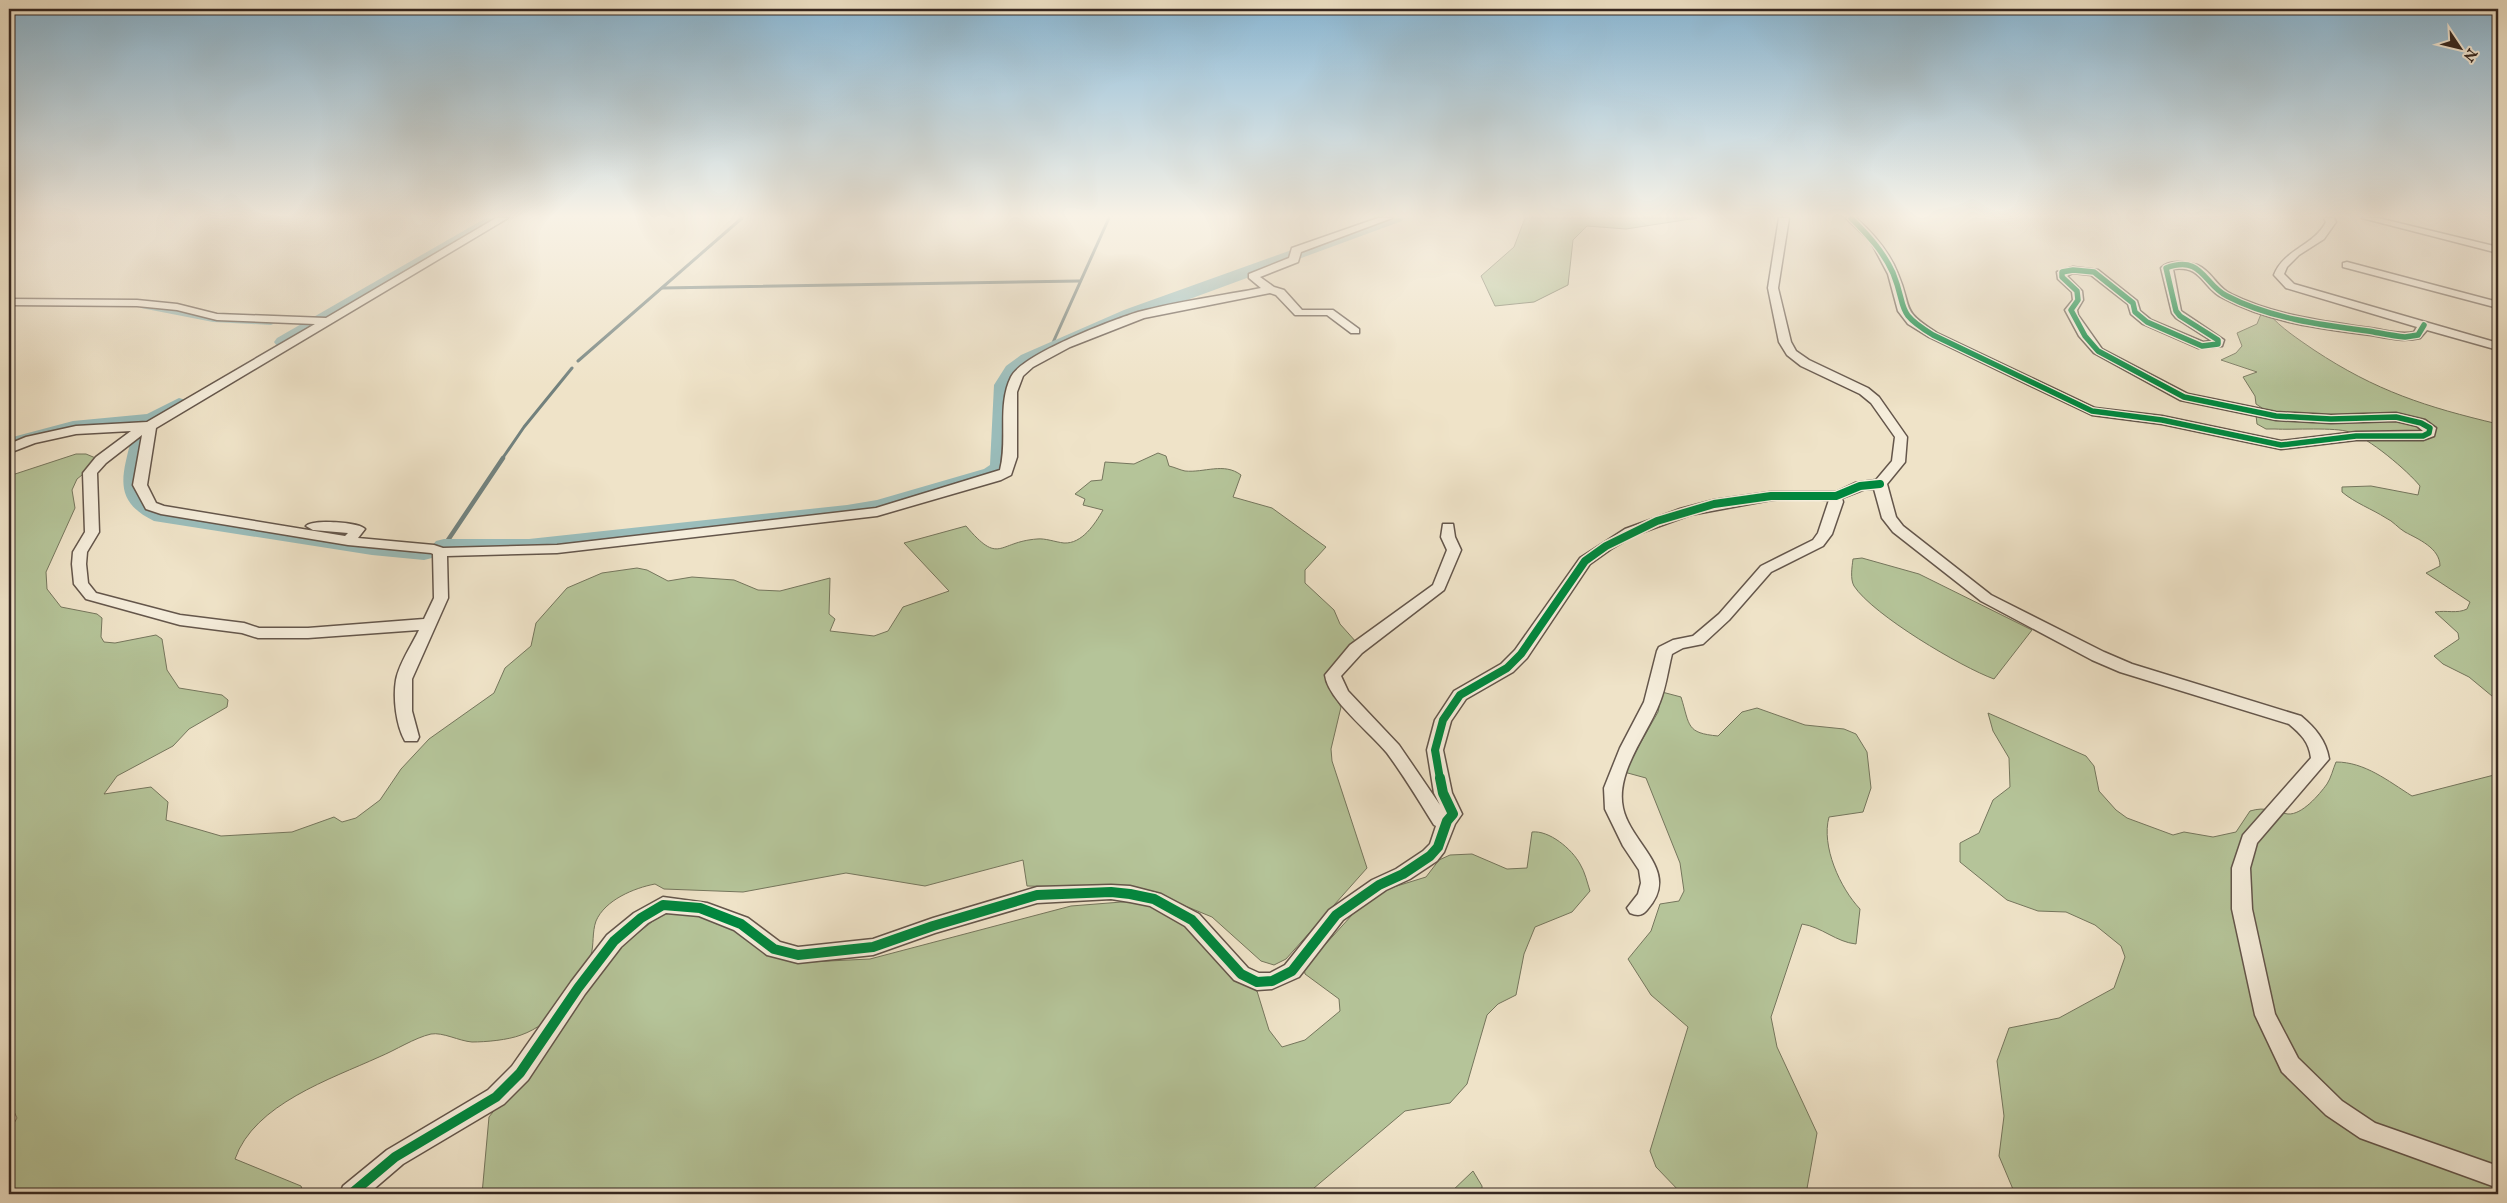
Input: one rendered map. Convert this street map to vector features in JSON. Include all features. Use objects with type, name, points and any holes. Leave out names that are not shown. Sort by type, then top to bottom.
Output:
[{"type":"street","points":[[405,274],[121,443],[90,473],[92,532],[80,552],[79,564],[82,584],[91,596],[180,620],[244,628],[258,633],[308,633],[429,624]]},
{"type":"street","points":[[1257,274],[1252,276],[1270,290]]},
{"type":"street","points":[[1776,274],[1773,288],[1785,342],[1792,353],[1805,364],[1857,388],[1875,400],[1901,437],[1898,462],[1880,484]]},
{"type":"street","points":[[1893,274],[1902,309],[1912,322],[1933,335],[2092,411],[2162,420],[2282,445],[2356,436],[2423,436],[2429,433],[2430,428],[2421,423],[2396,416],[2331,419],[2276,416],[2175,393],[2098,350],[2085,336],[2072,315],[2071,310],[2078,300],[2078,291],[2062,277],[2062,274]]},
{"type":"street","points":[[2097,274],[2133,303],[2135,312],[2147,322],[2202,346],[2218,344],[2218,340],[2188,323],[2176,310],[2167,274]]},
{"type":"street","points":[[2205,274],[2213,286],[2224,294],[2244,304],[2271,313],[2360,331],[2395,335],[2414,336],[2420,332],[2424,325]]},
{"type":"street","points":[[2279,274],[2282,281],[2309,293],[2498,348]]},
{"type":"street","points":[[2382,274],[2498,305]]},
{"type":"street","points":[[148,426],[140,485],[151,506],[161,510],[348,540],[434,549],[440,552],[557,549],[820,520],[884,510],[983,481],[1006,472],[1010,457],[1011,392],[1018,374],[1029,364],[1066,345],[1141,314],[1270,290],[1280,292],[1299,313],[1329,312],[1355,331]]},
{"type":"street","points":[[9,302],[108,301],[163,305],[202,314],[238,318],[324,321]]},
{"type":"street","points":[[9,449],[31,440],[76,430],[148,426]]},
{"type":"street","points":[[351,1194],[395,1157],[496,1097],[520,1073],[578,988],[614,941],[641,918],[663,905],[700,908],[741,924],[774,949],[798,955],[873,947],[933,926],[1037,895],[1111,892],[1130,894],[1154,899],[1192,920],[1240,974],[1257,982],[1272,981],[1292,971],[1336,915],[1379,885],[1403,874],[1430,856],[1438,847],[1447,821],[1452,814],[1443,793],[1435,750],[1443,720],[1460,695],[1507,668],[1521,654],[1585,561],[1597,551],[1665,516],[1703,507],[1764,497],[1798,494],[1834,496],[1865,484],[1880,484]]},
{"type":"street","points":[[1880,484],[1889,518],[1898,529],[1986,598],[2098,656],[2126,668],[2295,720],[2310,733],[2319,745],[2320,759],[2249,840],[2241,868],[2242,909],[2265,1015],[2290,1065],[2334,1108],[2368,1131],[2498,1177]]},
{"type":"street","points":[[1637,908],[1647,897],[1650,883],[1648,869],[1629,841],[1614,809],[1613,788],[1628,748],[1652,702],[1665,651],[1679,644],[1698,640],[1724,617],[1766,569],[1818,543],[1825,534],[1836,502],[1834,496]]},
{"type":"street","points":[[313,526],[358,529],[348,540]]},
{"type":"street","points":[[1447,821],[1440,820],[1398,753],[1381,732],[1348,702],[1333,682],[1333,675],[1356,649],[1439,588],[1454,550],[1448,537],[1448,527]]},
{"type":"street","points":[[411,738],[404,711],[404,679],[441,598],[440,552]]},
{"type":"green space","points":[[1483,274],[1569,274],[1568,285],[1534,302],[1495,306],[1481,276]]},
{"type":"green space","points":[[2261,314],[2269,314],[2284,329],[2314,350],[2380,387],[2424,404],[2498,424],[2498,701],[2469,677],[2443,664],[2434,656],[2459,639],[2458,633],[2435,612],[2456,612],[2467,609],[2470,602],[2426,573],[2440,566],[2436,554],[2422,541],[2402,530],[2389,519],[2342,492],[2342,487],[2371,486],[2418,495],[2420,486],[2387,455],[2357,435],[2343,430],[2266,429],[2257,424],[2256,415],[2262,408],[2256,404],[2255,396],[2243,377],[2257,372],[2221,360],[2236,353],[2242,346],[2237,333],[2257,324]]},
{"type":"green space","points":[[1158,453],[1166,456],[1169,466],[1185,471],[1228,469],[1234,471],[1241,475],[1233,497],[1272,508],[1326,547],[1305,570],[1305,583],[1334,610],[1340,624],[1357,643],[1333,670],[1327,684],[1341,707],[1331,749],[1332,761],[1367,868],[1286,959],[1274,965],[1261,961],[1212,917],[1144,889],[1027,886],[1023,860],[925,886],[846,873],[743,892],[664,889],[655,884],[621,896],[600,914],[593,934],[591,955],[580,980],[555,1014],[533,1030],[510,1038],[484,1042],[472,1042],[446,1035],[431,1034],[425,1036],[317,1084],[276,1108],[259,1123],[245,1140],[235,1159],[301,1186],[304,1194],[9,1194],[9,1132],[17,1118],[9,1101],[9,476],[76,454],[86,454],[98,459],[97,463],[77,479],[72,490],[75,508],[46,572],[47,589],[61,607],[97,614],[102,618],[101,637],[104,642],[115,643],[156,635],[162,639],[167,670],[179,688],[222,695],[228,700],[227,707],[189,729],[173,746],[117,776],[104,794],[151,787],[168,802],[166,820],[221,836],[292,832],[334,817],[342,822],[356,818],[380,800],[401,769],[429,739],[494,693],[505,668],[531,646],[536,623],[567,588],[602,573],[637,568],[647,570],[668,581],[692,577],[734,580],[758,590],[780,591],[830,578],[829,614],[835,619],[830,631],[874,636],[888,631],[903,607],[949,591],[904,543],[966,526],[986,545],[999,549],[1037,539],[1064,543],[1077,540],[1087,532],[1103,510],[1083,505],[1085,499],[1075,494],[1091,481],[1102,480],[1105,462],[1134,464]]},
{"type":"green space","points":[[1862,558],[1919,574],[2032,630],[1994,679],[1979,673],[1919,639],[1864,598],[1854,586],[1852,576],[1853,559]]},
{"type":"green space","points":[[1662,692],[1681,697],[1688,721],[1700,733],[1718,736],[1742,712],[1757,708],[1805,725],[1844,729],[1856,734],[1867,752],[1871,788],[1863,812],[1829,817],[1827,828],[1830,853],[1834,866],[1846,890],[1860,909],[1856,944],[1802,924],[1771,1017],[1777,1047],[1817,1133],[1806,1194],[1682,1194],[1656,1167],[1650,1151],[1688,1027],[1651,995],[1628,959],[1651,931],[1660,904],[1679,901],[1684,891],[1680,863],[1646,778],[1624,772],[1658,712]]},
{"type":"green space","points":[[1988,713],[2086,756],[2094,766],[2099,791],[2116,810],[2127,818],[2173,835],[2184,832],[2213,837],[2236,832],[2250,811],[2265,809],[2288,814],[2299,811],[2315,799],[2327,784],[2336,762],[2357,765],[2366,769],[2412,796],[2498,774],[2498,1194],[2015,1194],[1999,1156],[2004,1116],[1997,1061],[2009,1028],[2059,1018],[2114,988],[2125,957],[2121,946],[2095,925],[2066,912],[2038,911],[2007,900],[1960,862],[1960,843],[1979,833],[1993,800],[2010,787],[2009,758],[1993,731]]},
{"type":"green space","points":[[1532,832],[1539,832],[1553,837],[1572,852],[1582,867],[1590,891],[1572,912],[1535,927],[1524,954],[1516,995],[1498,1004],[1487,1015],[1467,1084],[1450,1103],[1405,1111],[1307,1194],[482,1194],[489,1117],[623,945],[673,905],[687,905],[717,924],[766,941],[808,962],[870,959],[1071,906],[1147,900],[1217,936],[1238,980],[1257,991],[1269,1030],[1282,1047],[1305,1040],[1340,1011],[1339,999],[1305,974],[1304,968],[1371,894],[1426,877],[1439,860],[1450,855],[1472,854],[1507,869],[1527,868]]},
{"type":"green space","points":[[1473,1171],[1482,1186],[1482,1194],[1449,1194]]},
{"type":"waterway","points":[[284,342],[401,274]]},
{"type":"waterway","points":[[578,361],[678,274]]},
{"type":"waterway","points":[[1051,347],[1084,274]]},
{"type":"waterway","points":[[444,546],[529,546],[847,512],[880,506],[992,474],[1001,467],[1004,385],[1013,370],[1028,359],[1131,314],[1241,274]]},
{"type":"waterway","points":[[662,288],[1079,281]]},
{"type":"waterway","points":[[145,306],[213,319],[271,322]]},
{"type":"waterway","points":[[502,459],[524,427],[572,368]]},
{"type":"waterway","points":[[9,445],[38,435],[73,427],[152,420],[179,404]]},
{"type":"waterway","points":[[142,440],[134,475],[136,494],[149,510],[162,516],[372,548],[424,553]]},
{"type":"waterway","points":[[444,546],[503,458]]},
{"type":"cycle path","points":[[1893,274],[1902,309],[1912,322],[1933,335],[2092,411],[2162,420],[2281,445],[2356,436],[2423,436],[2429,433],[2430,428],[2421,423],[2396,417],[2331,419],[2276,416],[2184,397],[2098,351],[2085,336],[2072,315],[2071,310],[2078,300],[2077,291],[2062,277],[2062,274]]},
{"type":"cycle path","points":[[2097,274],[2133,303],[2135,312],[2147,322],[2202,346],[2218,344],[2218,340],[2180,316],[2176,311],[2167,274]]},
{"type":"cycle path","points":[[2204,274],[2226,296],[2261,310],[2301,320],[2405,337],[2418,335],[2424,325]]},
{"type":"cycle path","points":[[351,1194],[395,1157],[496,1097],[520,1073],[578,988],[614,941],[641,918],[663,905],[700,908],[741,924],[774,949],[798,955],[873,947],[933,926],[1037,895],[1111,892],[1130,894],[1154,899],[1192,920],[1241,974],[1257,982],[1272,981],[1292,971],[1336,915],[1379,885],[1403,874],[1430,856],[1438,847],[1447,821],[1453,814],[1443,793],[1435,750],[1443,720],[1460,695],[1507,668],[1521,654],[1585,561],[1630,532],[1657,521],[1714,504],[1797,494],[1836,496],[1860,486],[1880,484]]}]
